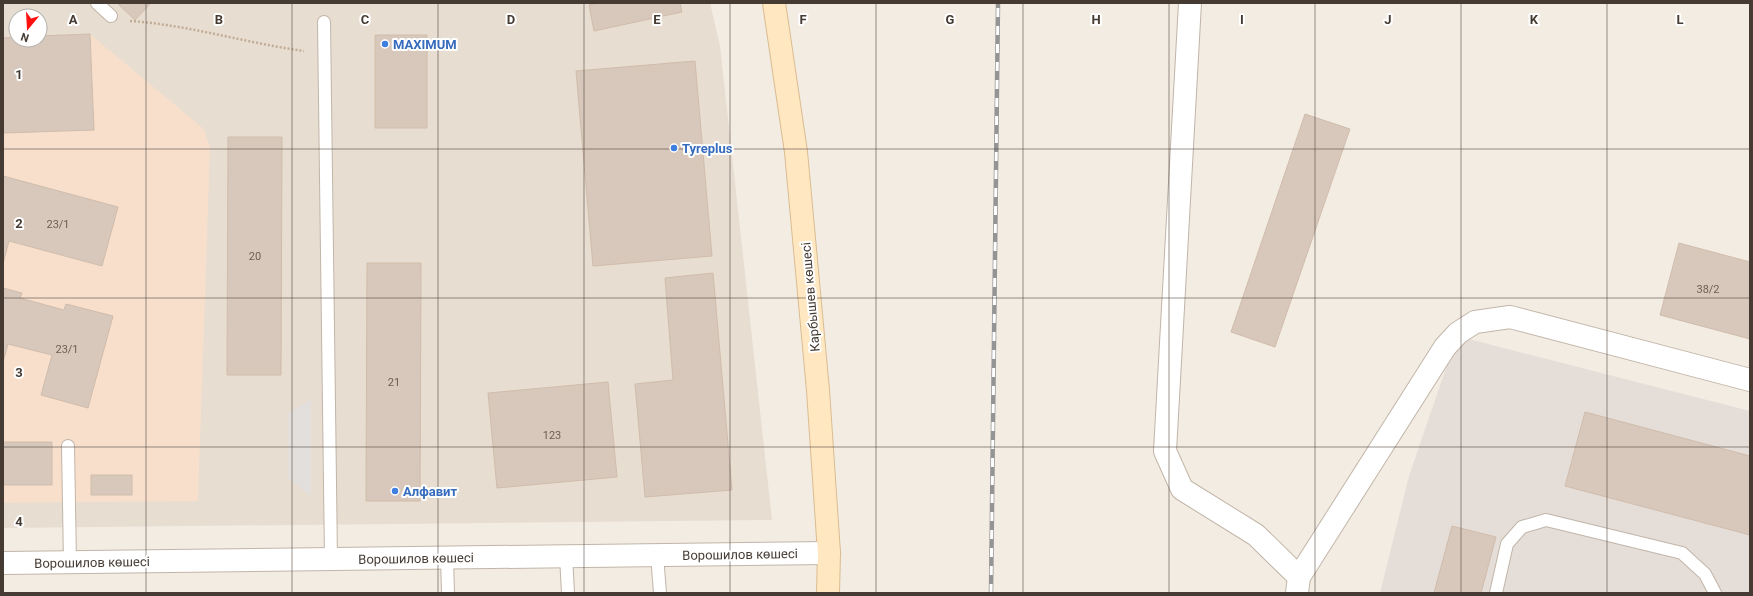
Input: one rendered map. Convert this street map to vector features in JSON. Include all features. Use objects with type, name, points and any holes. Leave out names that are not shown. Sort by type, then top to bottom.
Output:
[{"type":"main road","name":"Карбышев көшесі","points":[[774,3],[796,152],[818,390],[829,553],[828,593]]},
{"type":"street","points":[[1190,3],[1165,450],[1182,489],[1256,535],[1298,585],[1445,347],[1458,333],[1475,322],[1510,317],[1750,380]]},
{"type":"street","name":"Ворошилов көшесі","points":[[3,563],[829,553]]},
{"type":"lane","points":[[97,3],[111,16]]},
{"type":"lane","points":[[324,22],[331,560]]},
{"type":"lane","points":[[68,446],[70,563]]},
{"type":"lane","points":[[1496,593],[1507,544],[1522,527],[1546,520],[1682,553],[1705,574],[1715,593]]},
{"type":"lane","points":[[657,555],[660,593]]},
{"type":"lane","points":[[566,556],[568,593]]},
{"type":"lane","points":[[447,558],[448,593]]},
{"type":"path","points":[[111,16],[126,20],[230,36],[283,48],[325,53]]},
{"type":"shaded area","points":[[3,3],[710,3],[720,46],[772,520],[3,528]]},
{"type":"shaded area","points":[[90,34],[204,129],[210,148],[198,501],[3,503],[3,38],[8,38],[8,48],[48,48],[48,39]]},
{"type":"shaded area","points":[[1457,336],[1750,411],[1750,593],[1380,593],[1409,476]]},
{"type":"shaded area","points":[[311,399],[311,496],[288,478],[288,413]]},
{"type":"building","points":[[117,3],[151,3],[135,20]]},
{"type":"building","points":[[598,3],[680,3],[682,12],[594,31],[589,5]]},
{"type":"building","points":[[90,34],[94,130],[3,133],[3,38],[8,38],[8,48],[48,48],[48,36]]},
{"type":"building","points":[[375,35],[427,35],[427,128],[375,128]]},
{"type":"building","points":[[695,61],[712,256],[593,266],[576,71]]},
{"type":"building","points":[[1305,114],[1350,129],[1275,347],[1231,332]]},
{"type":"building","points":[[228,137],[282,137],[281,375],[227,375]]},
{"type":"building","points":[[3,176],[118,207],[102,266],[9,241],[3,264]]},
{"type":"building","points":[[1679,243],[1750,262],[1750,339],[1660,315]]},
{"type":"building","points":[[367,263],[421,263],[420,501],[366,501]]},
{"type":"building","points":[[713,273],[732,490],[645,497],[635,384],[673,380],[665,278]]},
{"type":"building","points":[[3,288],[22,293],[20,298],[64,310],[66,304],[113,316],[88,408],[41,395],[52,355],[8,344],[3,362]]},
{"type":"building","points":[[608,382],[617,477],[497,488],[488,393]]},
{"type":"building","points":[[1585,412],[1750,456],[1750,535],[1565,486]]},
{"type":"building","points":[[3,442],[52,442],[52,485],[3,485]]},
{"type":"building","points":[[91,475],[132,475],[132,495],[91,495]]},
{"type":"building","points":[[1452,526],[1496,537],[1481,593],[1434,593]]},
{"type":"railway","points":[[991,593],[998,3]]},
{"type":"place","name":"MAXIMUM","points":[[385,44]]},
{"type":"place","name":"Tyreplus","points":[[674,148]]},
{"type":"place","name":"Алфавит","points":[[395,491]]}]
